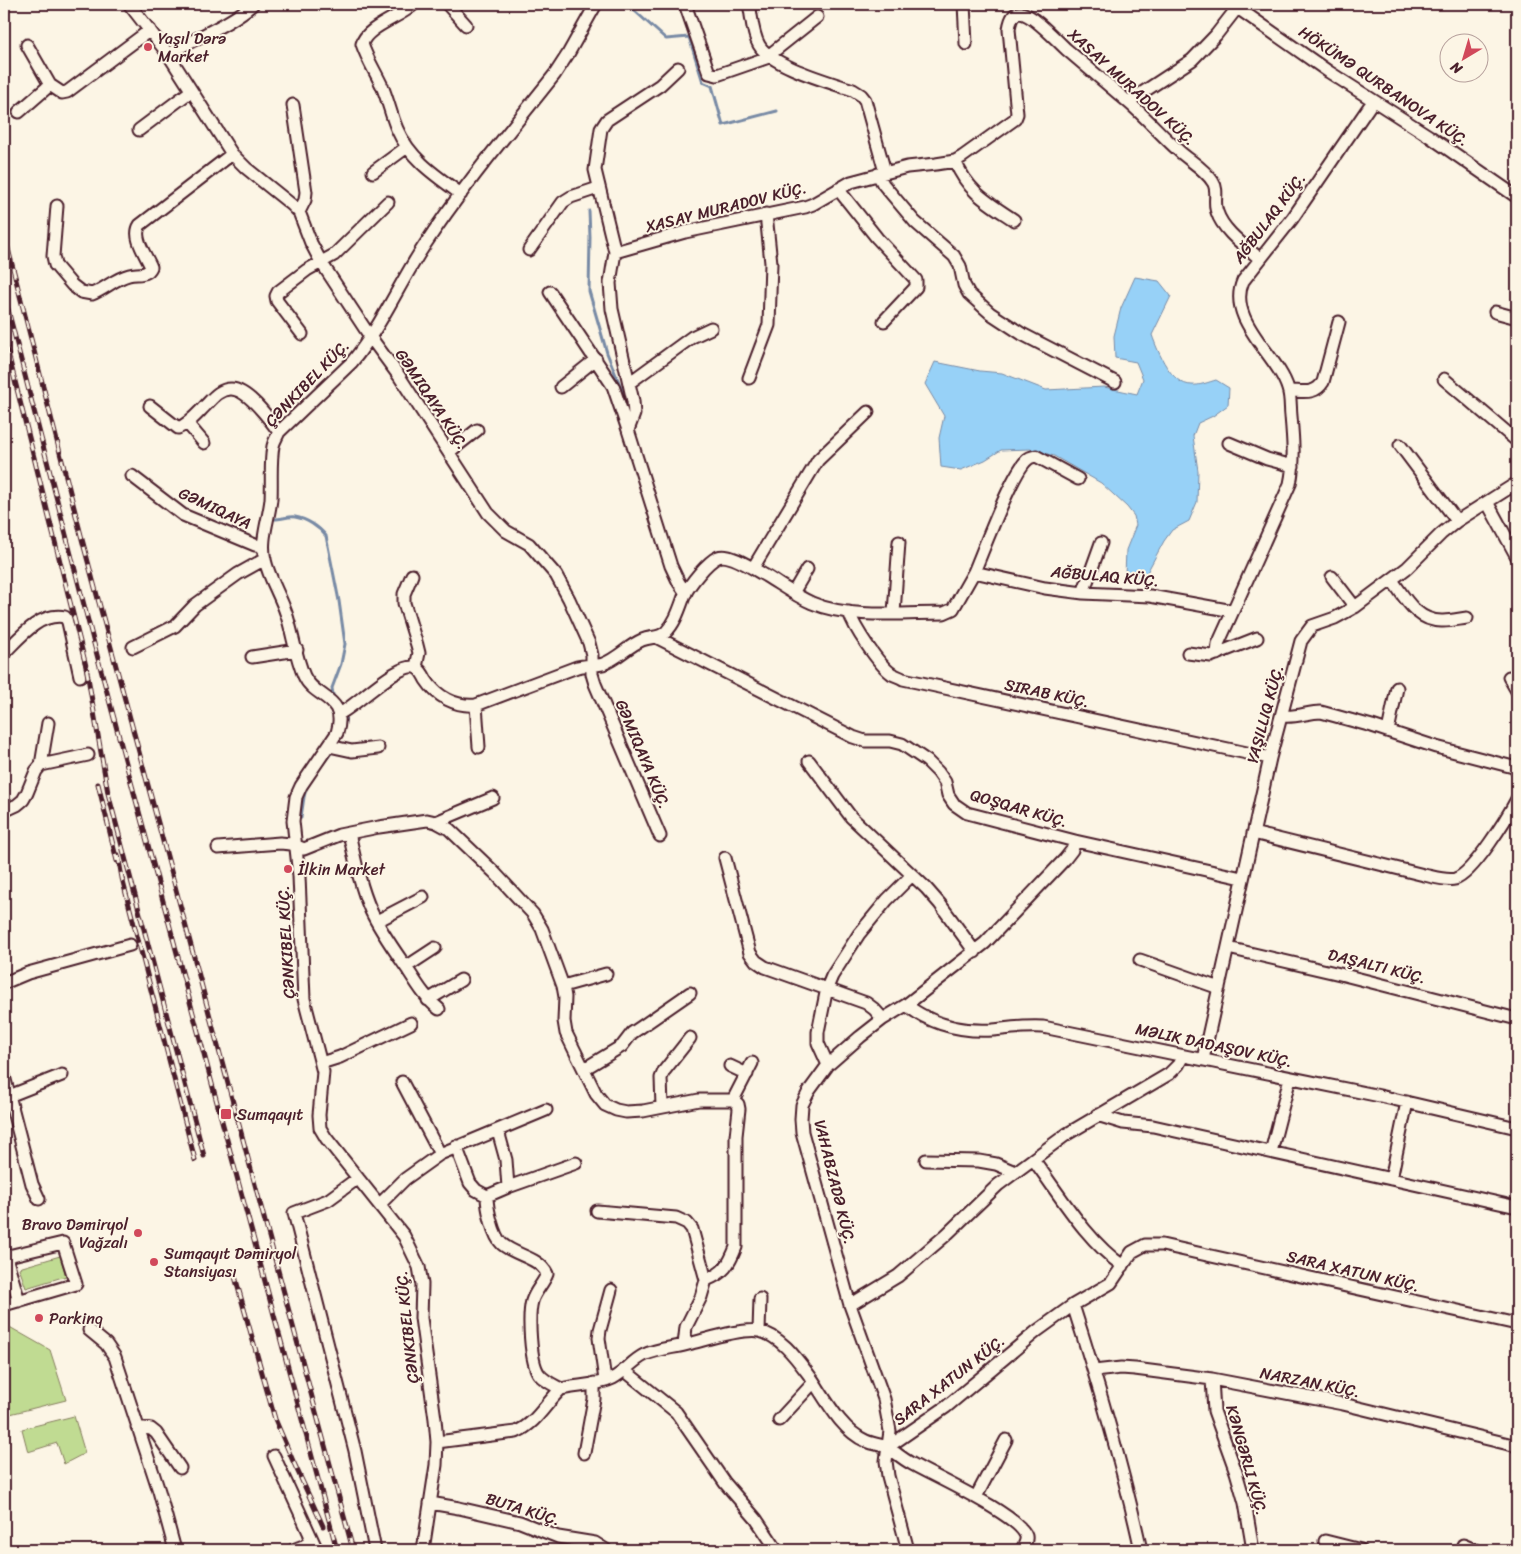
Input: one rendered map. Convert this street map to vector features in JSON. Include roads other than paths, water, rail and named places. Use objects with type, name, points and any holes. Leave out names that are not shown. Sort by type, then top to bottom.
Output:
[{"type":"street","name":"GƏMIQAYA KÜÇ.","points":[[129,4],[168,54],[232,154],[299,212],[311,243],[321,262],[371,338],[399,376],[488,513],[506,531],[529,544],[556,575],[589,643],[593,666],[592,674],[595,684],[660,836]]},
{"type":"street","points":[[168,54],[237,17],[253,4]]},
{"type":"street","points":[[414,4],[365,35],[362,44],[382,86],[398,130],[407,147],[430,172],[462,194]]},
{"type":"street","points":[[447,4],[466,25]]},
{"type":"street","name":"ÇƏNKIBEL KÜÇ.","points":[[423,1550],[436,1465],[437,1442],[421,1318],[422,1284],[419,1267],[404,1236],[320,1128],[319,1116],[323,1072],[304,999],[299,876],[293,821],[296,797],[301,786],[330,746],[339,727],[339,714],[327,696],[307,681],[286,612],[265,559],[263,546],[271,498],[273,450],[279,432],[352,362],[371,338],[406,275],[462,194],[554,74],[568,54],[596,4]]},
{"type":"street","points":[[685,4],[709,73],[717,75],[769,56],[817,17]]},
{"type":"street","points":[[749,4],[755,36],[760,47],[769,56],[786,66],[861,94],[865,100],[883,184],[915,222],[954,256],[960,266],[964,285],[969,294],[990,312],[1022,334],[1115,382]]},
{"type":"street","points":[[964,4],[966,44]]},
{"type":"street","points":[[1128,102],[1192,60],[1216,35],[1235,6]]},
{"type":"street","name":"HÖKÜMƏ QURBANOVA KÜÇ.","points":[[1235,6],[1517,197]]},
{"type":"street","name":"XASAY MURADOV KÜÇ.","points":[[616,252],[685,232],[805,207],[851,182],[881,173],[955,160],[1015,119],[1017,114],[1009,29],[1015,14],[1020,13],[1028,16],[1128,102],[1213,183],[1216,191],[1216,210],[1220,220],[1227,229],[1260,259]]},
{"type":"street","points":[[27,44],[50,86],[62,93],[67,92],[150,30]]},
{"type":"street","points":[[628,430],[634,414],[633,401],[612,309],[610,283],[616,252],[598,188],[595,170],[596,154],[601,129],[607,120],[660,85],[678,68]]},
{"type":"street","points":[[19,112],[50,86]]},
{"type":"street","points":[[139,130],[191,92]]},
{"type":"street","name":"AĞBULAQ KÜÇ.","points":[[974,572],[1045,588],[1083,593],[1150,596],[1233,611],[1290,484],[1294,448],[1289,391],[1285,380],[1256,339],[1239,300],[1239,290],[1243,281],[1292,219],[1373,101]]},
{"type":"street","points":[[293,105],[306,192],[305,200],[299,212]]},
{"type":"street","points":[[374,172],[407,147]]},
{"type":"street","points":[[57,206],[53,256],[55,265],[72,285],[81,292],[92,294],[120,278],[149,271],[151,267],[137,236],[137,230],[140,225],[232,154]]},
{"type":"street","points":[[955,160],[962,177],[971,189],[1014,220]]},
{"type":"street","points":[[529,250],[563,202],[571,196],[598,188]]},
{"type":"street","points":[[838,189],[877,238],[916,280],[916,287],[884,321]]},
{"type":"street","points":[[302,334],[277,301],[276,296],[278,292],[307,270],[334,255],[388,202]]},
{"type":"street","points":[[749,378],[769,325],[772,264],[766,214]]},
{"type":"street","points":[[550,292],[613,386],[671,566],[686,593]]},
{"type":"street","points":[[1494,312],[1517,318]]},
{"type":"street","points":[[1289,391],[1314,391],[1319,388],[1323,382],[1339,322]]},
{"type":"street","points":[[629,383],[692,337],[712,328]]},
{"type":"street","points":[[561,387],[596,360]]},
{"type":"street","points":[[1444,379],[1517,441]]},
{"type":"street","points":[[150,406],[175,427],[180,428],[218,393],[231,389],[237,390],[248,397],[265,413],[279,432]]},
{"type":"street","points":[[753,568],[818,460],[868,412]]},
{"type":"street","points":[[187,423],[204,443]]},
{"type":"street","points":[[449,452],[477,430]]},
{"type":"street","points":[[1230,443],[1267,459],[1293,466]]},
{"type":"street","points":[[1400,446],[1456,521]]},
{"type":"street","points":[[339,714],[348,710],[388,677],[406,668],[416,667],[430,685],[450,701],[458,704],[476,705],[576,667],[593,666],[609,661],[642,640],[658,638],[666,632],[680,609],[686,593],[710,563],[718,557],[724,556],[731,557],[753,568],[818,605],[849,612],[944,614],[953,609],[974,572],[1007,495],[1019,470],[1028,458],[1036,456],[1078,478]]},
{"type":"street","name":"GƏMIQAYA","points":[[132,476],[183,515],[255,545],[263,546]]},
{"type":"street","points":[[1203,1060],[1270,758],[1301,641],[1312,626],[1335,618],[1356,607],[1392,580],[1456,521],[1517,483]]},
{"type":"street","points":[[1487,502],[1517,557]]},
{"type":"street","points":[[894,613],[899,542]]},
{"type":"street","points":[[1083,593],[1102,543]]},
{"type":"street","points":[[133,647],[175,626],[195,605],[238,574],[265,559]]},
{"type":"street","points":[[794,593],[807,569]]},
{"type":"street","points":[[412,575],[404,594],[404,603],[419,653],[416,667]]},
{"type":"street","points":[[1332,577],[1356,607]]},
{"type":"street","points":[[1392,580],[1412,607],[1430,620],[1441,622],[1467,618]]},
{"type":"street","points":[[1217,654],[1220,639],[1233,611]]},
{"type":"street","name":"SIRAB KÜÇ.","points":[[849,612],[852,621],[882,664],[892,674],[903,679],[1270,758]]},
{"type":"street","points":[[4,653],[29,629],[37,624],[60,616],[65,617],[68,622],[80,676]]},
{"type":"street","name":"QOŞQAR KÜÇ.","points":[[658,638],[853,737],[865,741],[890,741],[902,744],[927,761],[938,772],[945,782],[948,795],[954,804],[968,813],[1075,841],[1242,878]]},
{"type":"street","points":[[1188,653],[1210,656],[1257,638]]},
{"type":"street","points":[[252,657],[296,650]]},
{"type":"street","points":[[1509,677],[1517,691]]},
{"type":"street","points":[[1388,731],[1397,688]]},
{"type":"street","points":[[476,705],[479,747]]},
{"type":"street","points":[[1282,716],[1290,717],[1321,712],[1436,747],[1517,768]]},
{"type":"street","points":[[4,811],[23,800],[36,771],[41,765],[48,723]]},
{"type":"street","points":[[330,746],[352,751],[378,748]]},
{"type":"street","points":[[41,765],[88,754]]},
{"type":"street","points":[[809,761],[851,817],[940,904],[974,952]]},
{"type":"street","points":[[436,822],[493,798]]},
{"type":"street","points":[[1253,833],[1447,880],[1457,878],[1475,863],[1517,799]]},
{"type":"street","points":[[218,848],[280,843],[295,845],[304,849],[349,833],[427,820],[436,822],[449,829],[494,872],[533,914],[542,929],[564,986],[566,1033],[596,1094],[605,1105],[626,1112],[643,1111],[698,1100],[733,1100],[738,1104],[736,1136],[736,1246],[725,1270],[717,1276],[706,1280]]},
{"type":"street","points":[[349,833],[356,867],[371,912],[387,940],[428,1000],[439,1009]]},
{"type":"street","name":"VAHABZADƏ KÜÇ.","points":[[908,1550],[888,1476],[886,1461],[890,1431],[884,1399],[850,1305],[802,1132],[802,1105],[828,1065],[883,1019],[906,1005],[974,952],[1065,859],[1072,850],[1075,841]]},
{"type":"street","points":[[725,858],[750,953],[756,961],[765,967],[866,1003],[883,1019]]},
{"type":"street","points":[[828,1065],[818,1042],[818,1032],[827,988],[840,963],[859,934],[887,900],[912,875]]},
{"type":"street","points":[[377,921],[423,897]]},
{"type":"street","points":[[4,983],[28,973],[130,945]]},
{"type":"street","points":[[406,967],[435,948]]},
{"type":"street","points":[[1228,948],[1517,1019]]},
{"type":"street","points":[[1140,960],[1219,988]]},
{"type":"street","points":[[564,986],[606,974]]},
{"type":"street","points":[[428,1000],[460,980]]},
{"type":"street","points":[[584,1069],[622,1046],[632,1033],[690,993]]},
{"type":"street","name":"MƏLIK DADAŞOV KÜÇ.","points":[[906,1005],[920,1016],[935,1023],[970,1030],[992,1030],[1021,1026],[1043,1027],[1407,1102],[1517,1128]]},
{"type":"street","points":[[321,1063],[340,1057],[410,1023]]},
{"type":"street","points":[[662,1107],[661,1078],[664,1071],[690,1038]]},
{"type":"street","points":[[850,1305],[898,1276],[946,1235],[1014,1172],[1067,1134],[1168,1074],[1178,1065],[1183,1056]]},
{"type":"street","points":[[730,1066],[749,1068],[733,1100]]},
{"type":"street","points":[[8,1096],[62,1075]]},
{"type":"street","points":[[4,1076],[32,1184],[39,1199]]},
{"type":"street","points":[[1271,1152],[1290,1078]]},
{"type":"street","points":[[402,1082],[440,1154]]},
{"type":"street","points":[[1391,1179],[1407,1102]]},
{"type":"street","points":[[380,1204],[405,1179],[440,1154],[546,1110]]},
{"type":"street","points":[[1097,1115],[1517,1207]]},
{"type":"street","points":[[498,1131],[506,1160],[508,1187]]},
{"type":"street","points":[[456,1146],[470,1183],[476,1190],[487,1196],[495,1235],[502,1244],[539,1263],[547,1274],[532,1300],[531,1325],[534,1368],[540,1376],[561,1389]]},
{"type":"street","points":[[1033,1159],[1094,1242],[1108,1256],[1122,1266]]},
{"type":"street","points":[[926,1160],[979,1161],[996,1164],[1014,1172]]},
{"type":"street","points":[[487,1196],[576,1163]]},
{"type":"street","points":[[358,1178],[328,1200],[294,1213],[355,1451],[375,1550]]},
{"type":"street","points":[[597,1211],[676,1218],[687,1223],[692,1229],[706,1280],[701,1297],[686,1327],[684,1345]]},
{"type":"street","points":[[4,1305],[19,1301],[76,1284],[63,1243],[5,1257],[19,1301]]},
{"type":"street","name":"SARA XATUN KÜÇ.","points":[[759,1331],[774,1338],[801,1364],[840,1419],[854,1434],[866,1441],[888,1448],[946,1407],[1037,1331],[1073,1305],[1111,1283],[1132,1252],[1145,1245],[1162,1245],[1517,1324]]},
{"type":"street","points":[[584,1453],[594,1399],[600,1382],[599,1338],[610,1290]]},
{"type":"street","points":[[437,1442],[516,1432],[526,1428],[537,1418],[561,1389],[613,1378],[634,1360],[658,1350],[718,1336],[746,1331],[759,1331],[760,1299]]},
{"type":"street","points":[[1073,1305],[1094,1371],[1141,1550]]},
{"type":"street","points":[[89,1330],[106,1344],[115,1357],[159,1491],[175,1550]]},
{"type":"street","name":"NARZAN KÜÇ.","points":[[1094,1371],[1121,1368],[1212,1379],[1343,1404],[1517,1446]]},
{"type":"street","points":[[624,1370],[676,1412],[725,1483],[756,1519],[777,1550]]},
{"type":"street","name":"KƏNGƏRLI KÜÇ.","points":[[1212,1379],[1214,1411],[1245,1503],[1253,1550]]},
{"type":"street","points":[[779,1420],[814,1382]]},
{"type":"street","points":[[137,1427],[151,1429],[156,1433],[180,1468]]},
{"type":"street","points":[[976,1497],[1006,1440]]},
{"type":"street","points":[[888,1448],[913,1465],[976,1497],[1012,1521],[1026,1534],[1026,1541],[1022,1550]]},
{"type":"street","points":[[274,1456],[317,1550]]},
{"type":"street","name":"BUTA KÜÇ.","points":[[430,1503],[520,1522],[558,1537],[595,1543],[606,1550]]},
{"type":"street","points":[[294,1550],[306,1545],[311,1537]]},
{"type":"street","points":[[1325,1541],[1361,1550]]},
{"type":"street","points":[[1463,1545],[1475,1550]]},
{"type":"water","points":[[1135,277],[1159,281],[1171,296],[1152,335],[1166,366],[1172,374],[1184,384],[1198,385],[1216,380],[1229,388],[1228,405],[1213,416],[1198,423],[1193,436],[1198,471],[1197,502],[1189,521],[1172,530],[1144,578],[1125,575],[1126,550],[1136,525],[1134,516],[1101,483],[1054,456],[1030,449],[1001,450],[985,460],[961,470],[941,467],[939,438],[944,416],[925,384],[935,362],[980,371],[1002,373],[1046,390],[1104,387],[1137,394],[1143,379],[1136,362],[1115,358],[1114,336],[1121,308]]},
{"type":"waterway","points":[[596,15],[603,4]]},
{"type":"waterway","points":[[627,4],[666,39],[689,37],[703,82],[712,86],[723,125],[777,111]]},
{"type":"waterway","points":[[589,211],[589,291],[607,353],[626,400]]},
{"type":"waterway","points":[[275,519],[299,518],[312,524],[326,536],[339,601],[345,644],[341,664],[332,688],[333,695],[337,701]]},
{"type":"waterway","points":[[338,743],[346,717]]},
{"type":"waterway","points":[[321,766],[331,753]]},
{"type":"waterway","points":[[301,817],[307,785]]},
{"type":"railway","points":[[4,233],[83,543],[353,1550]]},
{"type":"railway","points":[[4,294],[93,640],[337,1550]]},
{"type":"railway","points":[[4,337],[86,666],[108,793],[204,1156]]},
{"type":"railway","points":[[98,784],[117,861]]},
{"type":"railway","points":[[118,855],[122,878],[195,1160]]},
{"type":"railway","points":[[234,1273],[275,1419],[323,1526]]},
{"type":"place","name":"Yaşıl Dərə Market","points":[[148,47]]},
{"type":"place","name":"İlkin Market","points":[[288,869]]},
{"type":"place","name":"Sumqayıt","points":[[226,1114]]},
{"type":"place","name":"Bravo Dəmiryol Vağzalı","points":[[138,1233]]},
{"type":"place","name":"Sumqayıt Dəmiryol Stansiyası","points":[[154,1262]]},
{"type":"place","name":"Parkinq","points":[[39,1318]]}]
